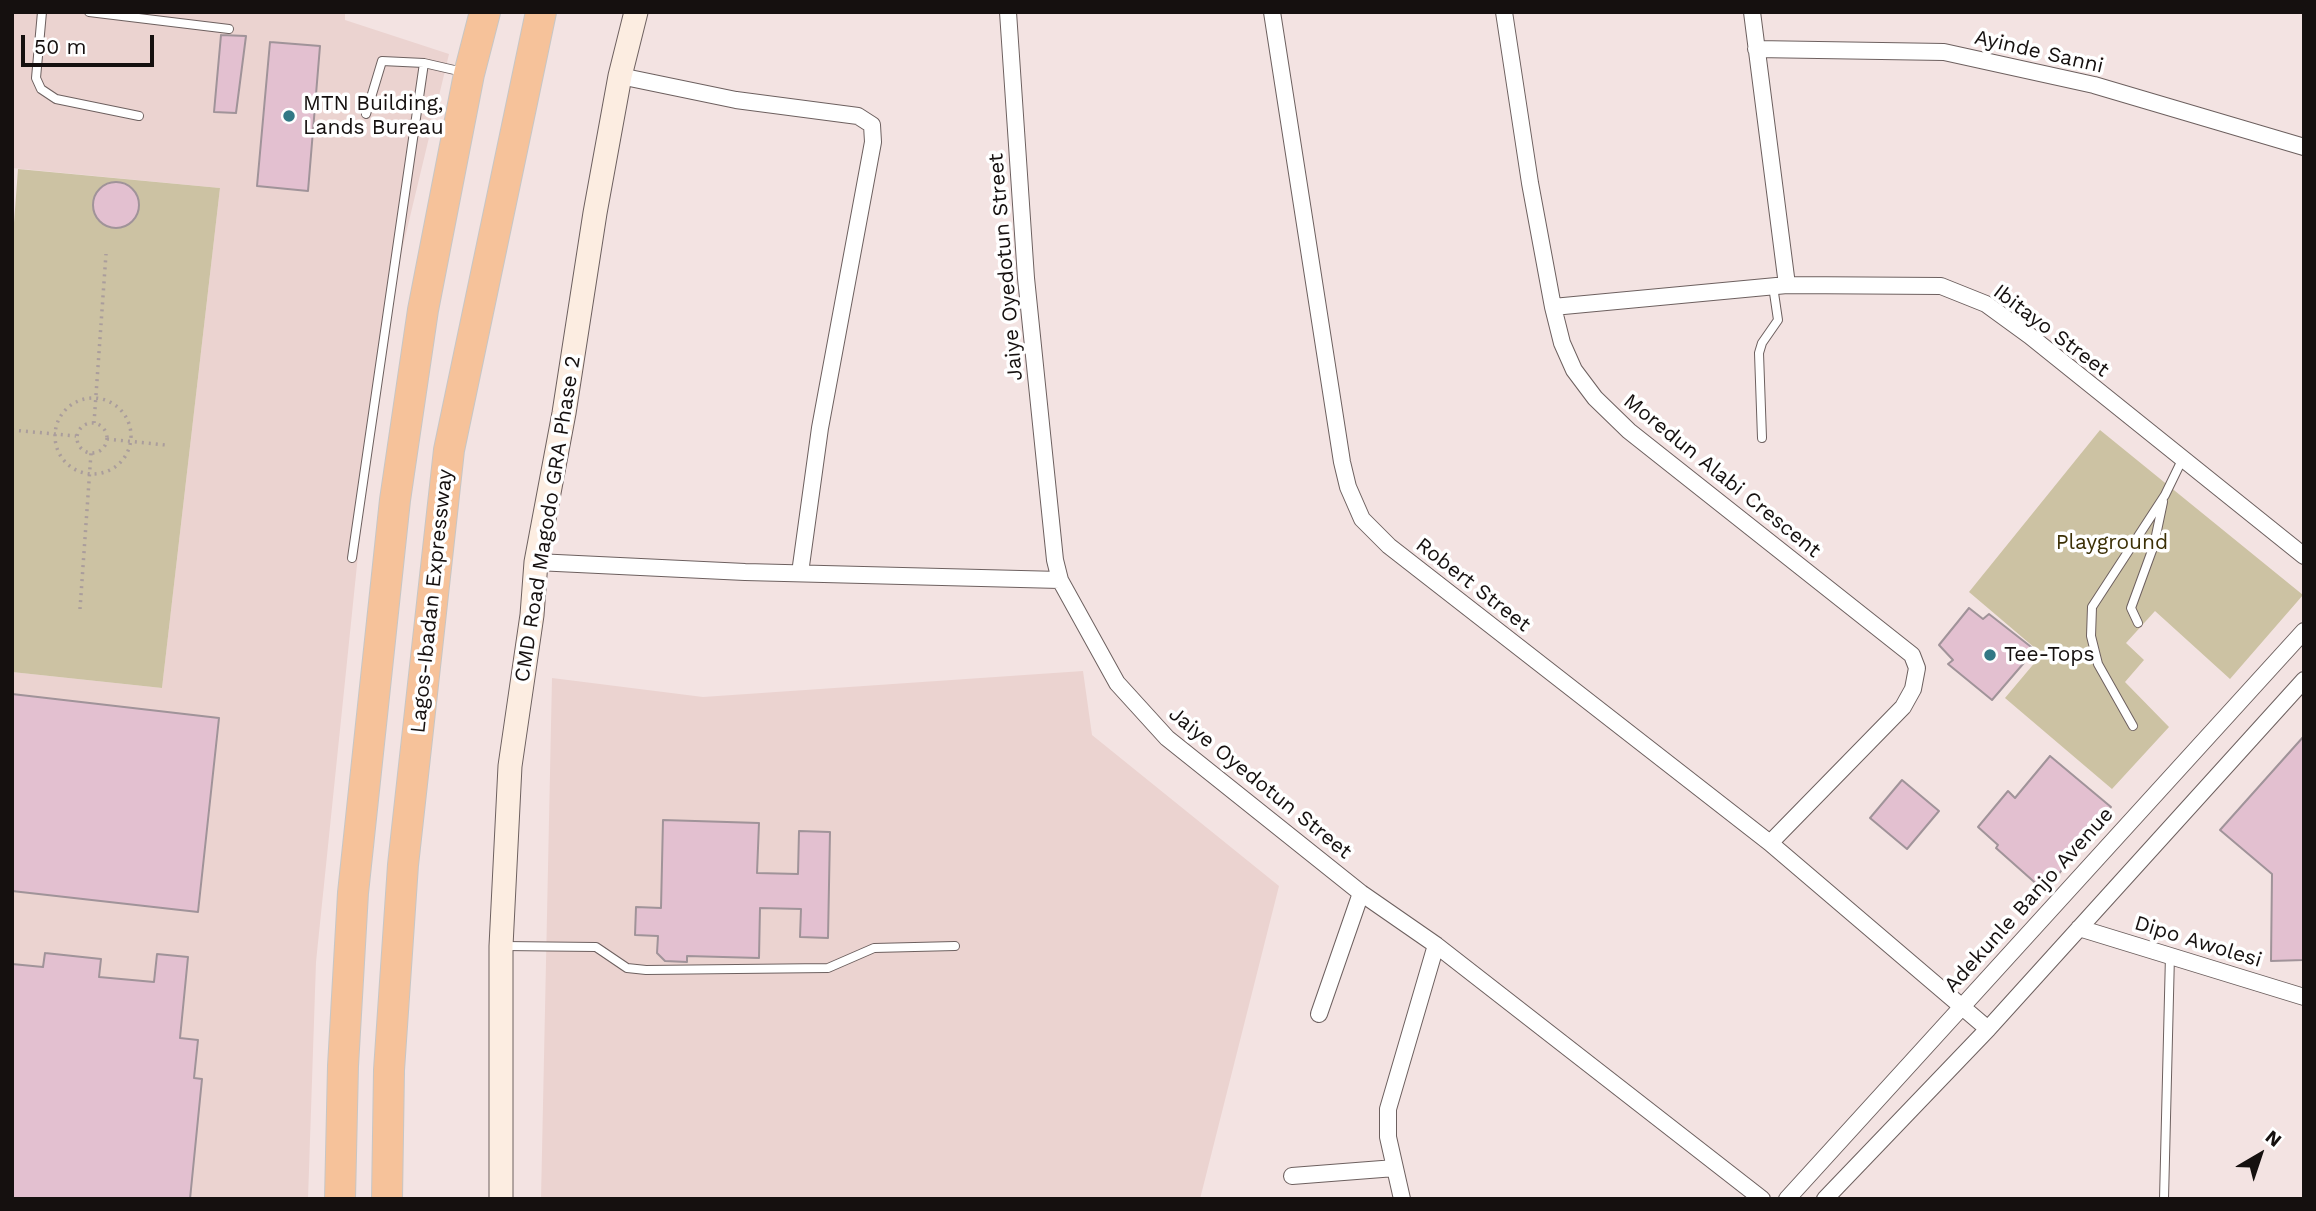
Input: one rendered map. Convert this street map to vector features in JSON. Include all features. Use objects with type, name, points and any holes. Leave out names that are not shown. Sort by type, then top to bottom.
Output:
[{"type":"highway","points":[[340,1199],[343,1066],[352,906],[370,715],[395,499],[421,323],[469,74],[485,12]]},
{"type":"highway","name":"Lagos-Ibadan Expressway","points":[[387,1199],[389,1070],[403,865],[449,450],[541,12]]},
{"type":"street","name":"CMD Road Magodo GRA Phase 2","points":[[502,1199],[501,946],[510,766],[532,615],[536,562],[620,76],[636,12]]},
{"type":"street","name":"Jaiye Oyedotun Street","points":[[1008,12],[1026,278],[1051,533],[1060,580],[1117,683],[1167,738],[1361,893],[1436,945],[1762,1199]]},
{"type":"street","name":"Robert Street","points":[[1272,12],[1342,462],[1353,502],[1363,519],[1389,546],[1770,843],[1988,1029]]},
{"type":"street","name":"Moredun Alabi Crescent","points":[[1504,12],[1530,183],[1553,307],[1562,342],[1574,370],[1595,398],[1629,431],[1912,655],[1917,668],[1913,689],[1903,707],[1770,843]]},
{"type":"street","points":[[1752,12],[1780,286]]},
{"type":"street","name":"Ayinde Sanni","points":[[1756,49],[1944,52],[2094,85],[2304,147]]},
{"type":"street","points":[[620,76],[736,100],[858,116],[872,125],[873,142],[820,428],[800,573]]},
{"type":"street","name":"Ibitayo Street","points":[[1553,307],[1780,286],[1941,286],[1986,304],[2030,336],[2304,556]]},
{"type":"street","points":[[536,562],[1060,580]]},
{"type":"street","name":"Adekunle Banjo Avenue","points":[[1787,1199],[2304,631]]},
{"type":"street","points":[[1825,1199],[1988,1029],[2304,680]]},
{"type":"street","points":[[1319,1014],[1361,893]]},
{"type":"street","name":"Dipo Awolesi","points":[[2079,928],[2304,997]]},
{"type":"street","points":[[1402,1199],[1388,1137],[1388,1110],[1436,945]]},
{"type":"street","points":[[1292,1176],[1395,1167]]},
{"type":"lane","points":[[42,12],[36,78],[41,89],[56,99],[139,116]]},
{"type":"lane","points":[[89,12],[229,29]]},
{"type":"lane","points":[[366,114],[382,61],[424,63],[469,74]]},
{"type":"lane","points":[[352,558],[424,63]]},
{"type":"lane","points":[[1762,438],[1759,353],[1762,343],[1778,320],[1780,286]]},
{"type":"lane","points":[[2133,726],[2098,664],[2090,620],[2092,607],[2100,590],[2165,495],[2182,460]]},
{"type":"lane","points":[[2138,623],[2131,608],[2154,545],[2165,495]]},
{"type":"lane","points":[[501,946],[596,947],[627,968],[646,970],[828,968],[874,948],[955,946]]},
{"type":"lane","points":[[2164,1199],[2170,955]]},
{"type":"path","points":[[94,423],[106,254]]},
{"type":"path","points":[[94,398],[105,400],[122,412],[128,421],[131,442],[120,462],[111,469],[88,474],[78,470],[61,456],[55,434],[60,415],[67,408],[75,402],[94,398]]},
{"type":"path","points":[[94,423],[102,427],[107,439],[103,448],[91,453],[79,446],[77,436],[84,425],[94,423]]},
{"type":"path","points":[[12,430],[77,436]]},
{"type":"path","points":[[107,439],[166,445]]},
{"type":"path","points":[[80,609],[91,453]]},
{"type":"shaded area","points":[[12,12],[345,12],[345,20],[449,54],[380,342],[316,962],[308,1199],[12,1199],[12,672],[162,688],[220,188],[12,168]]},
{"type":"shaded area","points":[[1083,671],[1092,735],[1279,886],[1200,1199],[541,1199],[552,678],[703,697]]},
{"type":"green space","points":[[18,169],[220,188],[162,688],[12,672],[12,250]]},
{"type":"green space","name":"Playground","points":[[2100,430],[2303,595],[2230,679],[2155,611],[2126,643],[2144,660],[2125,682],[2169,727],[2112,789],[2005,698],[2042,654],[1969,592]]},
{"type":"building","points":[[221,35],[246,36],[236,113],[214,112]]},
{"type":"building","name":"MTN Building, Lands Bureau","points":[[270,42],[320,46],[308,191],[257,186]]},
{"type":"building","points":[[116,182],[133,188],[139,205],[133,222],[116,228],[99,222],[93,205],[99,188]]},
{"type":"building","name":"Tee-Tops","points":[[1969,608],[1983,619],[1989,614],[2035,650],[1992,700],[1948,664],[1953,660],[1939,645]]},
{"type":"building","points":[[12,694],[219,718],[198,912],[12,891]]},
{"type":"building","points":[[2304,736],[2304,960],[2271,961],[2272,874],[2220,830]]},
{"type":"building","points":[[2050,756],[2111,807],[2047,889],[2041,888],[1996,848],[1998,845],[1978,827],[2008,791],[2015,798]]},
{"type":"building","points":[[1902,780],[1939,811],[1907,849],[1870,818]]},
{"type":"building","points":[[663,820],[759,823],[757,873],[798,874],[799,831],[830,832],[828,938],[800,937],[801,909],[760,908],[759,958],[687,956],[687,962],[665,961],[657,953],[658,936],[635,935],[636,907],[661,908]]},
{"type":"building","points":[[45,953],[101,959],[99,977],[154,982],[157,954],[188,957],[180,1038],[198,1040],[194,1078],[202,1079],[190,1199],[12,1199],[12,964],[43,967]]},
{"type":"place","name":"MTN Building, Lands Bureau","points":[[289,116]]},
{"type":"place","name":"Tee-Tops","points":[[1990,655]]}]
